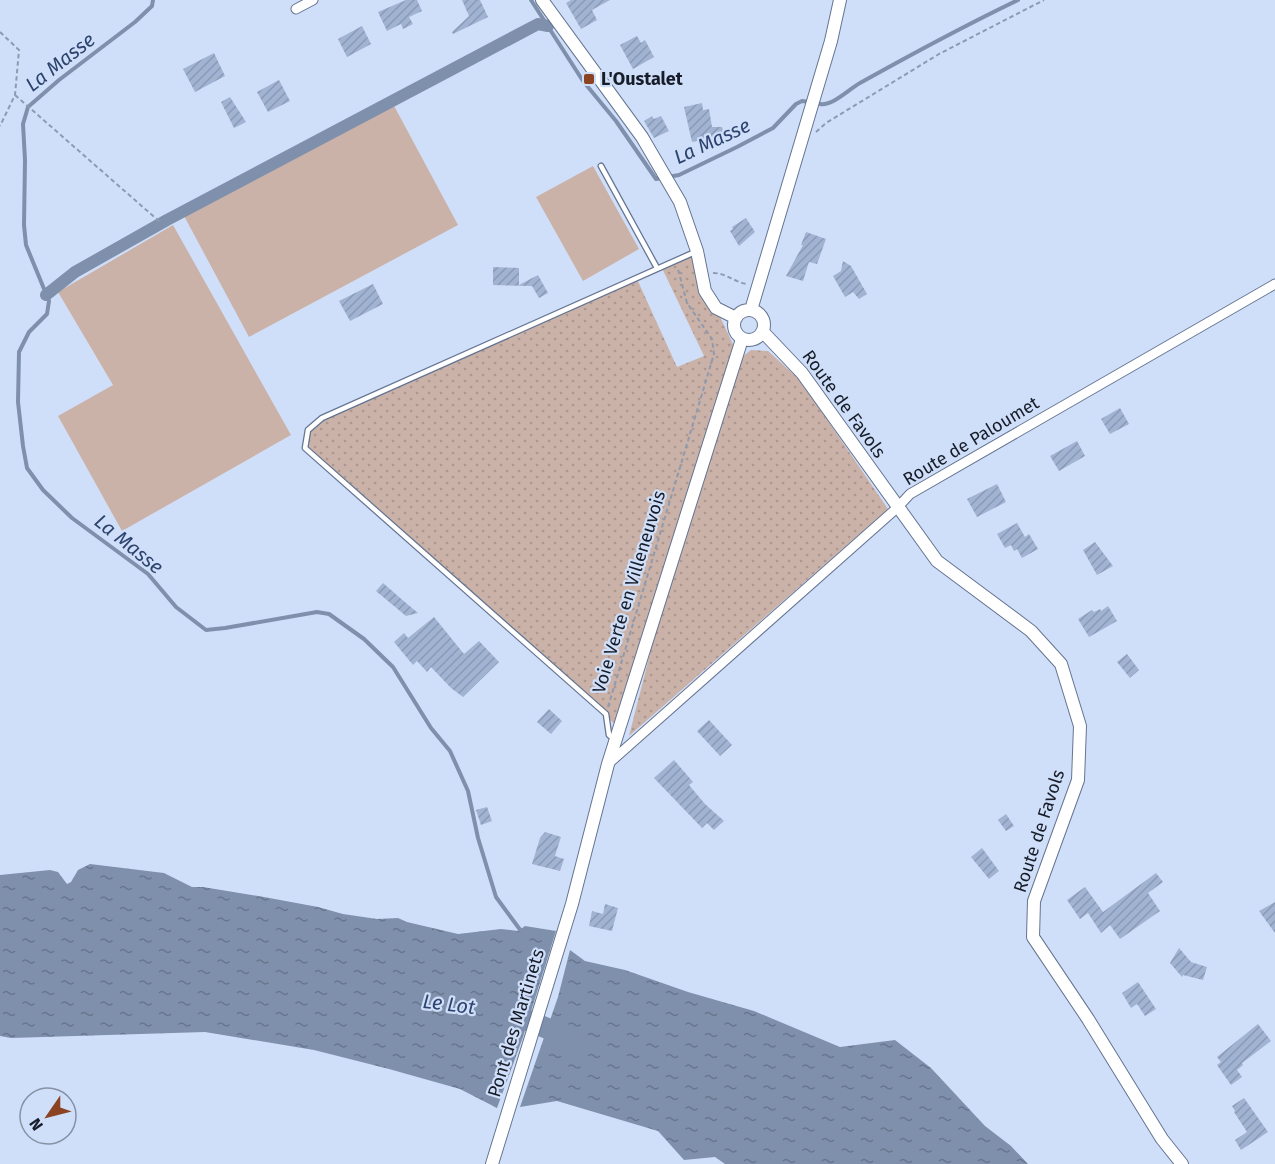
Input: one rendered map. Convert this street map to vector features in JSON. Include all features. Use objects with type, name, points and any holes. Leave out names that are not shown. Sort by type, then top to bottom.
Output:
[{"type":"street","points":[[296,9],[313,0]]},
{"type":"street","points":[[542,0],[642,137],[680,202],[697,251],[705,291],[716,308],[736,318]]},
{"type":"street","points":[[751,310],[756,285],[831,41],[840,0]]},
{"type":"street","name":"Route de Paloumet","points":[[608,764],[910,494],[1275,284]]},
{"type":"street","points":[[751,310],[760,314],[765,327],[756,339],[742,339],[734,327],[736,318],[742,312],[751,310]]},
{"type":"street","name":"Route de Favols","points":[[763,332],[802,373],[937,561],[1031,631],[1061,664],[1080,726],[1078,780],[1034,901],[1033,937],[1088,1018],[1162,1139],[1182,1164]]},
{"type":"street","name":"Pont des Martinets","points":[[494,1159],[572,904],[608,764],[742,339]]},
{"type":"lane","points":[[601,166],[657,268]]},
{"type":"lane","points":[[616,741],[609,735],[606,714],[305,448],[308,430],[321,418],[697,251]]},
{"type":"path","points":[[810,138],[826,123],[939,54],[1044,0]]},
{"type":"path","points":[[0,32],[19,50],[15,95],[0,126]]},
{"type":"path","points":[[15,95],[160,222]]},
{"type":"path","points":[[702,274],[717,272],[741,283],[756,285]]},
{"type":"path","name":"Voie Verte en Villeneuvois","points":[[606,714],[714,354],[712,339],[687,303],[680,278]]},
{"type":"shaded area","points":[[392,102],[458,225],[249,337],[183,214]]},
{"type":"shaded area","points":[[593,166],[639,249],[583,281],[536,197]]},
{"type":"shaded area","points":[[173,225],[291,435],[122,531],[58,416],[113,385],[58,292]]},
{"type":"shaded area","points":[[697,251],[716,308],[737,353],[619,728],[305,448],[308,430],[322,418],[636,277],[677,367],[704,356],[661,266]]},
{"type":"shaded area","points":[[751,350],[768,351],[800,380],[888,509],[629,736],[654,638],[742,357]]},
{"type":"water","points":[[90,864],[164,873],[192,887],[264,897],[343,914],[377,919],[398,918],[458,934],[501,929],[518,931],[525,926],[556,931],[523,1037],[497,1108],[460,1089],[389,1069],[314,1050],[205,1032],[11,1038],[0,1036],[0,875],[50,870],[58,872],[67,884],[71,882],[78,870]]},
{"type":"water","points":[[570,950],[585,961],[625,970],[688,992],[754,1011],[840,1047],[895,1040],[931,1068],[985,1126],[1011,1146],[1028,1164],[725,1164],[715,1157],[684,1160],[658,1131],[557,1101],[520,1107],[558,997]]},
{"type":"building","points":[[406,0],[417,0],[422,11],[409,17],[413,24],[403,29],[401,24],[387,31],[378,12]]},
{"type":"building","points":[[462,0],[480,0],[488,17],[453,34],[452,32],[469,16]]},
{"type":"building","points":[[571,0],[610,0],[592,10],[597,20],[581,29],[566,3]]},
{"type":"building","points":[[362,26],[371,44],[347,57],[338,39]]},
{"type":"building","points":[[637,36],[641,43],[645,40],[654,57],[633,69],[620,45]]},
{"type":"building","points":[[214,53],[225,76],[195,92],[183,69]]},
{"type":"building","points":[[279,80],[290,101],[268,112],[257,92]]},
{"type":"building","points":[[230,97],[246,122],[234,128],[221,102]]},
{"type":"building","points":[[702,103],[703,110],[709,109],[712,127],[722,127],[724,135],[692,142],[684,107]]},
{"type":"building","points":[[652,116],[654,119],[661,116],[669,131],[654,138],[644,121]]},
{"type":"building","points":[[746,218],[755,232],[739,246],[730,231],[732,227]]},
{"type":"building","points":[[806,232],[826,239],[817,264],[809,262],[803,281],[786,276],[803,245],[801,245]]},
{"type":"building","points":[[843,261],[851,266],[867,294],[859,299],[853,292],[845,297],[833,276],[841,271]]},
{"type":"building","points":[[493,267],[519,268],[519,285],[538,275],[548,293],[539,298],[532,286],[493,285]]},
{"type":"building","points":[[373,284],[383,304],[350,321],[339,301]]},
{"type":"building","points":[[1120,408],[1129,424],[1110,434],[1101,419]]},
{"type":"building","points":[[1077,441],[1085,456],[1059,471],[1050,456]]},
{"type":"building","points":[[997,484],[1006,502],[977,517],[967,499]]},
{"type":"building","points":[[1017,523],[1025,537],[1029,534],[1038,549],[1022,558],[1017,549],[1014,551],[1011,545],[1005,548],[997,534]]},
{"type":"building","points":[[1095,542],[1113,566],[1097,575],[1083,550]]},
{"type":"building","points":[[383,583],[418,613],[406,616],[376,591]]},
{"type":"building","points":[[1108,606],[1117,621],[1089,637],[1078,619],[1092,610],[1094,612],[1100,609],[1101,611]]},
{"type":"building","points":[[434,617],[464,654],[479,641],[499,662],[463,697],[431,667],[427,672],[417,661],[413,665],[394,642],[404,633],[408,638]]},
{"type":"building","points":[[1127,654],[1139,670],[1130,678],[1117,662]]},
{"type":"building","points":[[549,709],[562,721],[551,734],[537,722]]},
{"type":"building","points":[[709,720],[732,745],[720,756],[697,731]]},
{"type":"building","points":[[674,760],[693,782],[689,785],[724,821],[714,830],[707,823],[702,828],[654,778]]},
{"type":"building","points":[[487,807],[492,821],[481,825],[476,810]]},
{"type":"building","points":[[1006,814],[1014,826],[1006,831],[998,820]]},
{"type":"building","points":[[545,832],[561,837],[555,856],[564,859],[560,871],[532,864],[540,838]]},
{"type":"building","points":[[982,848],[999,871],[989,879],[971,857]]},
{"type":"building","points":[[1156,873],[1163,882],[1148,893],[1160,911],[1120,939],[1110,925],[1101,933],[1088,913],[1080,919],[1067,900],[1085,887],[1103,912]]},
{"type":"building","points":[[1275,902],[1275,933],[1259,911]]},
{"type":"building","points":[[605,904],[618,908],[612,931],[589,926],[592,911],[603,914]]},
{"type":"building","points":[[1179,948],[1191,962],[1207,967],[1203,980],[1183,975],[1182,977],[1170,963]]},
{"type":"building","points":[[1138,982],[1156,1009],[1145,1016],[1137,1004],[1131,1008],[1122,993]]},
{"type":"building","points":[[1258,1024],[1271,1041],[1242,1063],[1243,1065],[1237,1070],[1242,1077],[1231,1085],[1217,1065],[1221,1062],[1217,1057]]},
{"type":"building","points":[[1244,1098],[1268,1132],[1241,1150],[1235,1140],[1247,1132],[1232,1106]]},
{"type":"waterway","name":"La Masse","points":[[153,0],[152,6],[135,22],[59,80],[28,107],[23,124],[26,245],[49,301],[47,314],[29,332],[19,352],[18,402],[27,468],[43,490],[72,518],[148,574],[176,607],[206,630],[317,612],[329,614],[364,639],[393,667],[431,728],[450,751],[468,791],[478,838],[496,897],[521,931]]},
{"type":"waterway","name":"La Masse","points":[[531,0],[583,81],[616,121],[656,179],[679,175],[737,147],[773,128],[796,104],[802,101],[809,102]]},
{"type":"waterway","name":"La Masse","points":[[820,104],[835,100],[899,61],[1018,0]]},
{"type":"waterway","points":[[46,295],[75,272],[167,220],[538,24],[548,26]]},
{"type":"waterway","name":"Le Lot","points":[[515,1015],[575,1040]]},
{"type":"place","name":"L'Oustalet","points":[[589,79]]}]
